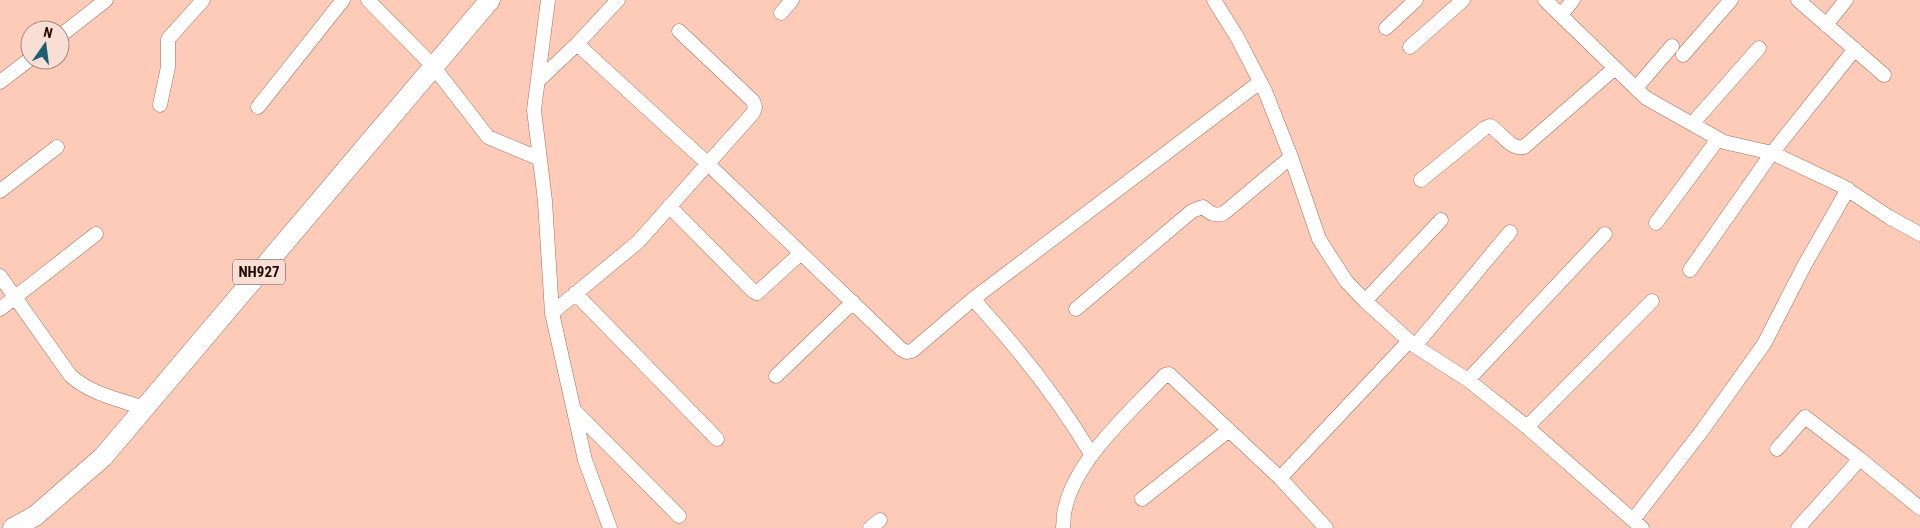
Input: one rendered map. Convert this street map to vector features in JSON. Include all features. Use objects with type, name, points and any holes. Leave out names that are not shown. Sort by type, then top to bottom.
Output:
[{"type":"highway","name":"NH927","points":[[14,528],[35,516],[103,457],[490,0]]},
{"type":"street","points":[[70,28],[106,0]]},
{"type":"street","points":[[160,105],[168,67],[168,39],[203,0]]},
{"type":"street","points":[[258,107],[343,0]]},
{"type":"street","points":[[368,0],[433,66],[488,138],[540,159]]},
{"type":"street","points":[[548,0],[534,110],[545,201],[552,313],[585,460],[610,528]]},
{"type":"street","points":[[538,81],[577,44],[618,0]]},
{"type":"street","points":[[781,13],[792,0]]},
{"type":"street","points":[[1214,0],[1237,37],[1260,82],[1291,157],[1323,246],[1346,281],[1365,301],[1412,343],[1468,380],[1527,427],[1638,524],[1764,344],[1804,266],[1848,189]]},
{"type":"street","points":[[1386,28],[1416,0]]},
{"type":"street","points":[[1410,47],[1463,0]]},
{"type":"street","points":[[1545,0],[1646,98],[1724,142],[1772,153],[1848,189],[1889,217],[1920,234]]},
{"type":"street","points":[[1561,15],[1573,0]]},
{"type":"street","points":[[1636,88],[1731,0]]},
{"type":"street","points":[[1798,0],[1884,75]]},
{"type":"street","points":[[1826,25],[1846,0]]},
{"type":"street","points":[[552,313],[638,242],[752,113],[755,107],[753,101],[679,31]]},
{"type":"street","points":[[577,44],[707,162],[907,352],[912,351],[973,299],[1260,82]]},
{"type":"street","points":[[1692,124],[1759,48]]},
{"type":"street","points":[[1690,270],[1772,153],[1854,49]]},
{"type":"street","points":[[0,82],[20,67]]},
{"type":"street","points":[[1421,180],[1485,128],[1490,126],[1513,145],[1520,148],[1524,147],[1615,68]]},
{"type":"street","points":[[1656,223],[1718,139]]},
{"type":"street","points":[[0,191],[57,147]]},
{"type":"street","points":[[1076,309],[1192,211],[1203,208],[1218,216],[1224,213],[1291,157]]},
{"type":"street","points":[[669,206],[757,293],[801,253]]},
{"type":"street","points":[[1365,301],[1441,220]]},
{"type":"street","points":[[1280,478],[1412,343],[1510,232]]},
{"type":"street","points":[[0,308],[96,234]]},
{"type":"street","points":[[1468,380],[1605,234]]},
{"type":"street","points":[[0,276],[70,375],[88,390],[144,408]]},
{"type":"street","points":[[575,294],[717,439]]},
{"type":"street","points":[[973,299],[1006,335],[1074,425],[1091,454]]},
{"type":"street","points":[[776,376],[853,302]]},
{"type":"street","points":[[1527,427],[1652,302]]},
{"type":"street","points":[[1063,528],[1064,509],[1091,454],[1165,375],[1169,374],[1280,478],[1326,528]]},
{"type":"street","points":[[574,410],[679,516]]},
{"type":"street","points":[[1777,448],[1805,417],[1920,508]]},
{"type":"street","points":[[1142,499],[1229,430]]},
{"type":"street","points":[[1798,528],[1860,459]]}]
